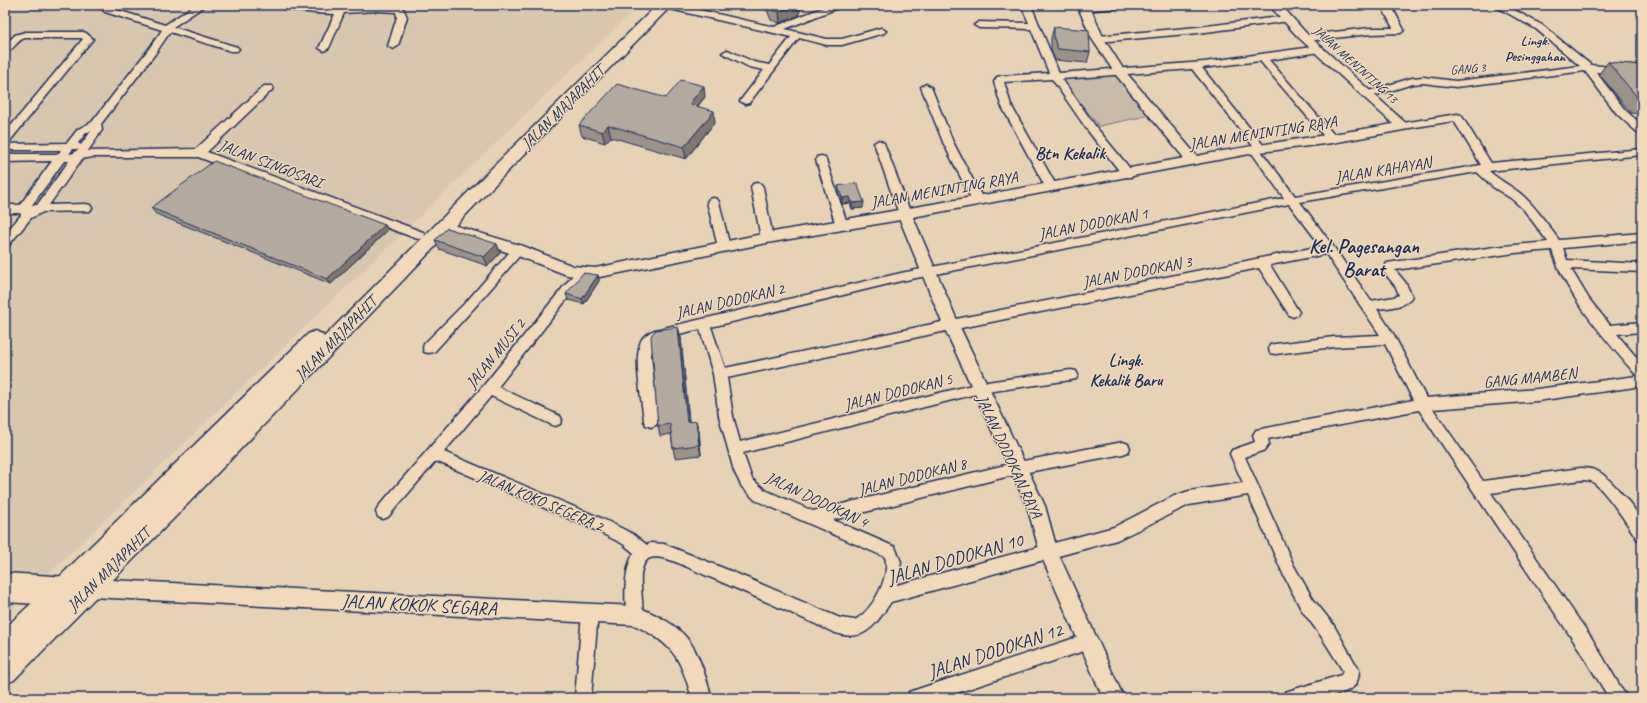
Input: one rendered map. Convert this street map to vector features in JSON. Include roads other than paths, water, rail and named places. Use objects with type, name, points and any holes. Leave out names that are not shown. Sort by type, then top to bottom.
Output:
[{"type":"main road","name":"JALAN MAJAPAHIT","points":[[5,645],[369,293],[443,227],[631,31],[650,5]]},
{"type":"main road","name":"JALAN MAJAPAHIT","points":[[5,671],[91,588],[369,293],[420,235],[631,31],[666,5]]},
{"type":"street","points":[[5,242],[60,158],[82,131],[96,124],[152,52],[173,22],[201,5]]},
{"type":"street","points":[[283,5],[311,10],[400,10],[402,17],[393,46]]},
{"type":"street","points":[[666,5],[827,42],[842,42],[881,31]]},
{"type":"street","points":[[775,30],[837,5]]},
{"type":"street","points":[[1026,5],[1055,76],[1092,129],[1128,174]]},
{"type":"street","points":[[1116,5],[1083,6],[1098,38],[1120,72],[1194,160]]},
{"type":"street","name":"JALAN MENINTING 13","points":[[1275,5],[1307,38],[1403,126]]},
{"type":"street","points":[[1307,38],[1370,31],[1398,31],[1399,30],[1386,5]]},
{"type":"street","points":[[1498,5],[1539,27],[1588,68],[1621,112],[1642,131]]},
{"type":"street","points":[[108,10],[234,49]]},
{"type":"street","points":[[324,48],[341,11]]},
{"type":"street","points":[[1098,38],[1198,30],[1287,19]]},
{"type":"street","points":[[979,25],[1035,26]]},
{"type":"street","points":[[5,50],[18,37],[30,34],[83,35],[88,40],[5,140]]},
{"type":"street","points":[[745,101],[797,35]]},
{"type":"street","points":[[1051,187],[1006,105],[999,82],[1001,80],[1009,78],[1195,66],[1263,59],[1319,49]]},
{"type":"street","points":[[727,52],[752,65],[771,68]]},
{"type":"street","points":[[1263,59],[1332,139]]},
{"type":"street","points":[[1195,66],[1257,148],[1292,200],[1329,249],[1368,306],[1389,340],[1422,404],[1585,643],[1619,698]]},
{"type":"street","name":"GANG 3","points":[[1369,94],[1412,81],[1423,80],[1456,84],[1588,68],[1642,73]]},
{"type":"street","points":[[926,87],[948,142],[978,201]]},
{"type":"street","name":"JALAN SINGOSARI","points":[[268,88],[200,153],[420,235]]},
{"type":"street","name":"JALAN MENINTING RAYA","points":[[443,227],[518,250],[572,271],[580,272],[611,270],[767,238],[842,226],[1128,174],[1257,148],[1332,139],[1457,117],[1484,168]]},
{"type":"street","points":[[5,158],[76,157],[89,150],[97,130],[96,124]]},
{"type":"street","points":[[879,143],[905,214]]},
{"type":"street","points":[[5,147],[70,146],[89,150],[200,153]]},
{"type":"street","name":"JALAN KAHAYAN","points":[[1292,200],[1484,168],[1642,152]]},
{"type":"street","points":[[40,209],[76,157]]},
{"type":"street","points":[[821,160],[842,226]]},
{"type":"street","points":[[1484,168],[1497,184],[1516,196],[1528,207],[1556,245],[1562,264],[1585,302],[1642,373]]},
{"type":"street","points":[[757,187],[767,238]]},
{"type":"street","name":"JALAN DODOKAN 1","points":[[901,276],[1292,200]]},
{"type":"street","points":[[713,202],[724,247]]},
{"type":"street","points":[[5,209],[25,212],[40,209],[86,208]]},
{"type":"street","name":"JALAN DODOKAN RAYA","points":[[905,214],[951,325],[1036,506],[1049,553],[1087,642],[1114,698]]},
{"type":"street","points":[[1368,306],[1399,300],[1406,296],[1401,285],[1389,271],[1390,266],[1429,262],[1532,247],[1642,237]]},
{"type":"street","name":"JALAN DODOKAN 3","points":[[951,325],[1329,249]]},
{"type":"street","points":[[429,348],[471,304],[518,250]]},
{"type":"street","points":[[1262,263],[1293,312]]},
{"type":"street","points":[[1562,264],[1642,268]]},
{"type":"street","name":"JALAN MUSI 2","points":[[383,512],[489,389],[580,272]]},
{"type":"street","name":"JALAN DODOKAN 2","points":[[651,421],[644,356],[647,342],[655,335],[901,276]]},
{"type":"street","name":"JALAN DODOKAN 4","points":[[704,323],[720,374],[726,416],[747,483],[760,495],[778,504],[800,514],[814,518],[890,552],[894,564],[886,596]]},
{"type":"street","points":[[720,374],[951,325]]},
{"type":"street","points":[[1606,330],[1642,328]]},
{"type":"street","points":[[1275,349],[1334,342],[1389,340]]},
{"type":"street","name":"JALAN DODOKAN 5","points":[[736,449],[980,388],[1071,375]]},
{"type":"street","name":"GANG MAMBEN","points":[[1252,488],[1237,455],[1240,452],[1260,446],[1262,444],[1261,434],[1422,404],[1536,395],[1642,381]]},
{"type":"street","points":[[489,389],[555,420]]},
{"type":"street","name":"JALAN DODOKAN 8","points":[[814,518],[1018,468],[1122,448]]},
{"type":"street","name":"JALAN KOKO SEGERA 2","points":[[434,454],[598,524],[649,551],[664,551],[728,577],[838,626]]},
{"type":"street","points":[[1479,488],[1590,474],[1604,484],[1642,534]]},
{"type":"street","points":[[1252,488],[1289,571],[1307,604],[1327,630],[1351,670],[1350,678],[1346,682],[1291,698]]},
{"type":"street","name":"JALAN DODOKAN 10","points":[[838,626],[855,630],[862,628],[870,620],[886,596],[1049,553],[1117,533],[1179,501],[1189,498],[1252,488]]},
{"type":"street","points":[[635,616],[635,570],[637,558],[649,551]]},
{"type":"street","points":[[5,580],[63,590]]},
{"type":"street","name":"JALAN KOKOK SEGARA","points":[[91,588],[590,612],[635,616],[670,634],[684,650],[695,673],[702,698]]},
{"type":"street","points":[[5,594],[63,590]]},
{"type":"street","points":[[583,698],[590,612]]},
{"type":"street","name":"JALAN DODOKAN 12","points":[[915,698],[1087,642]]},
{"type":"district","name":"Lingk. Pesinggahan","points":[[1535,48]]},
{"type":"district","name":"Btn Kekalik","points":[[1070,153]]},
{"type":"district","name":"Kel. Pagesangan Barat","points":[[1364,258]]},
{"type":"district","name":"Lingk. Kekalik Baru","points":[[1126,370]]}]
